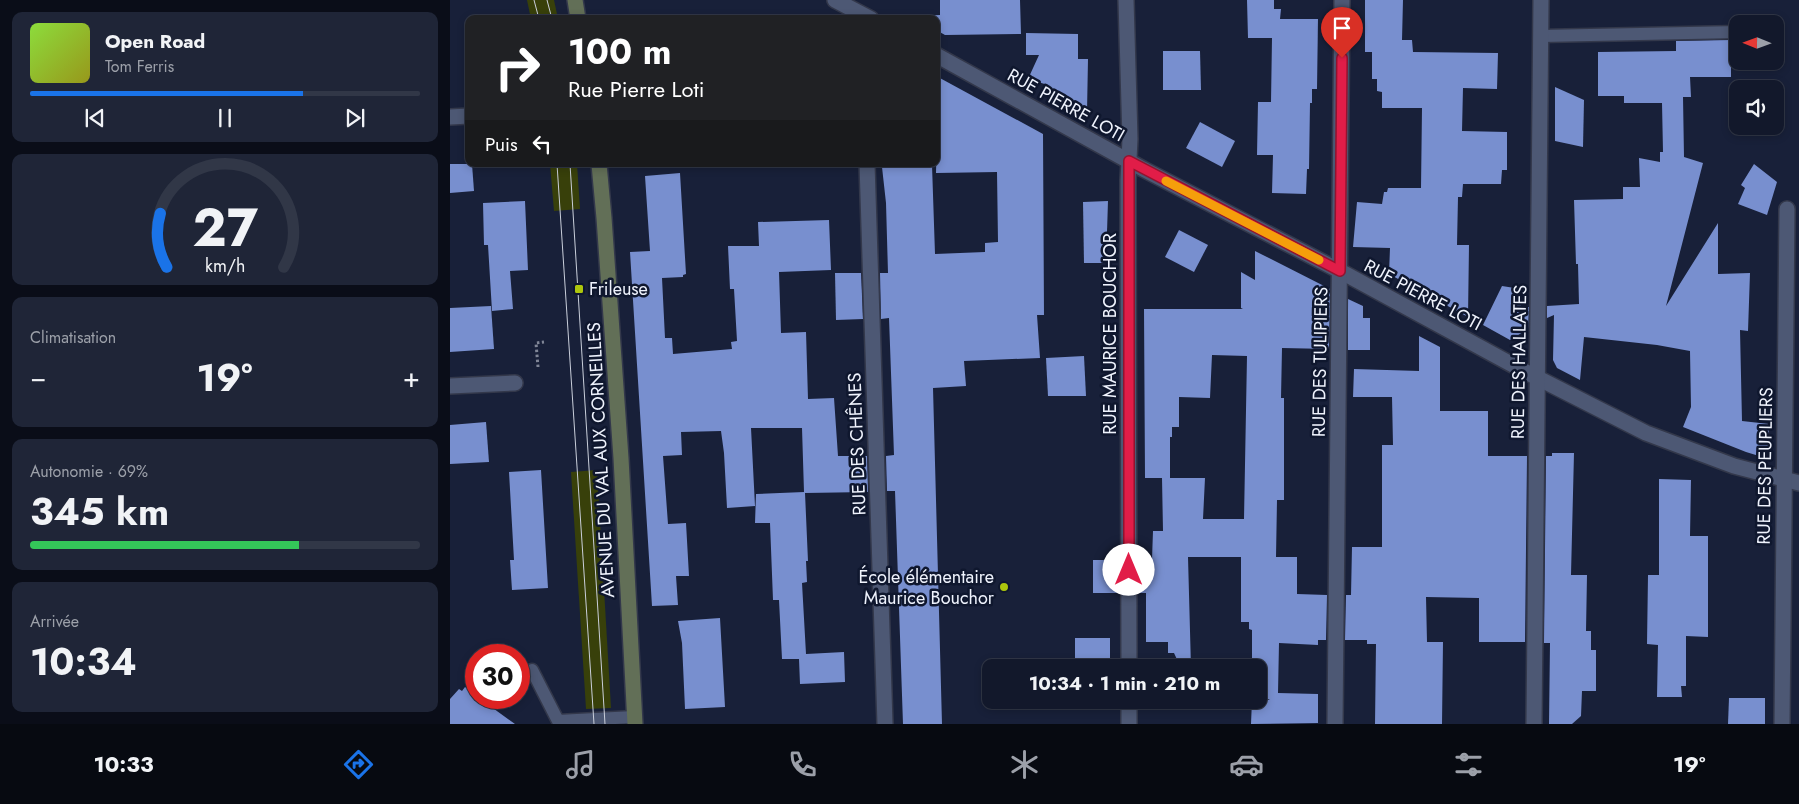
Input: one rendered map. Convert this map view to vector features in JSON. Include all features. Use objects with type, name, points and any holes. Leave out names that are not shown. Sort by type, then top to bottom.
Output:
[{"type":"street","points":[[575,0],[577,15]]},
{"type":"street","points":[[835,0],[862,15]]},
{"type":"street","points":[[860,0],[866,15]]},
{"type":"street","name":"RUE MAURICE BOUCHOR","points":[[1126,0],[1130,139],[1129,659]]},
{"type":"street","name":"RUE DES TULIPIERS","points":[[1335,724],[1342,0]]},
{"type":"street","name":"RUE DES HALLATES","points":[[1534,724],[1541,0]]},
{"type":"street","name":"RUE PIERRE LOTI","points":[[940,57],[1129,161],[1340,271],[1537,378],[1646,433],[1734,466],[1799,483]]},
{"type":"street","points":[[450,117],[465,116]]},
{"type":"street","name":"AVENUE DU VAL AUX CORNEILLES","points":[[599,167],[620,458],[635,721]]},
{"type":"street","name":"RUE DES CHÊNES","points":[[867,167],[885,724]]},
{"type":"street","name":"RUE DES PEUPLIERS","points":[[1782,724],[1787,209]]},
{"type":"street","points":[[450,386],[515,383]]},
{"type":"street","points":[[1129,709],[1129,724]]},
{"type":"lane","points":[[1541,36],[1729,32]]},
{"type":"lane","points":[[532,670],[558,721],[635,721]]},
{"type":"path","points":[[538,367],[536,342],[544,342]]},
{"type":"green space","points":[[527,0],[554,0],[557,15],[530,15]]},
{"type":"green space","points":[[550,167],[577,167],[580,209],[554,211]]},
{"type":"green space","points":[[597,470],[611,708],[586,709],[571,472]]},
{"type":"building","points":[[940,0],[1020,0],[1021,34],[945,35],[940,32]]},
{"type":"building","points":[[1247,0],[1274,0],[1274,9],[1281,9],[1280,19],[1318,19],[1317,89],[1312,89],[1312,103],[1310,103],[1309,169],[1307,169],[1306,194],[1272,193],[1273,155],[1257,155],[1258,102],[1271,102],[1272,38],[1248,38]]},
{"type":"building","points":[[1365,0],[1403,0],[1402,40],[1412,40],[1413,52],[1498,53],[1497,89],[1463,88],[1462,131],[1507,132],[1507,170],[1502,170],[1501,184],[1463,184],[1462,197],[1458,197],[1457,245],[1469,245],[1468,317],[1389,274],[1390,248],[1353,247],[1357,202],[1382,204],[1384,192],[1387,192],[1388,188],[1421,188],[1422,108],[1382,108],[1382,92],[1377,91],[1377,79],[1372,79],[1372,52],[1365,52]]},
{"type":"building","points":[[1026,33],[1078,34],[1078,59],[1088,59],[1087,112],[1048,90],[1048,85],[1028,79],[1039,55],[1026,55]]},
{"type":"building","points":[[1729,40],[1729,70],[1731,70],[1731,77],[1690,77],[1691,97],[1683,97],[1684,157],[1703,163],[1666,306],[1718,223],[1718,274],[1750,273],[1748,331],[1740,330],[1742,421],[1769,424],[1769,459],[1683,427],[1691,407],[1690,351],[1657,345],[1584,337],[1580,380],[1557,368],[1553,360],[1554,315],[1547,318],[1547,306],[1579,304],[1574,200],[1623,199],[1623,187],[1640,187],[1639,158],[1660,162],[1660,152],[1663,152],[1662,103],[1624,103],[1624,96],[1598,96],[1598,52],[1676,51],[1676,41]]},
{"type":"building","points":[[1163,51],[1200,51],[1201,90],[1163,90]]},
{"type":"building","points":[[940,78],[1043,134],[1044,315],[1037,315],[1040,358],[964,361],[966,386],[933,388],[942,724],[903,724],[895,491],[887,491],[886,456],[894,455],[889,318],[881,319],[880,273],[888,273],[886,203],[882,167],[932,167],[935,254],[985,252],[985,243],[998,242],[997,172],[936,173],[936,167],[940,167]]},
{"type":"building","points":[[1555,87],[1584,100],[1583,147],[1555,141]]},
{"type":"building","points":[[1200,122],[1235,141],[1222,167],[1186,148]]},
{"type":"building","points":[[450,164],[465,164],[465,167],[472,167],[474,191],[450,193]]},
{"type":"building","points":[[1754,164],[1777,182],[1767,215],[1738,204],[1745,188],[1741,185]]},
{"type":"building","points":[[680,173],[686,274],[683,277],[662,278],[665,338],[672,338],[673,354],[732,349],[731,342],[737,341],[734,289],[730,289],[728,246],[759,246],[758,222],[829,220],[831,270],[779,272],[781,333],[806,332],[808,399],[834,398],[838,456],[867,456],[868,492],[805,493],[808,561],[806,561],[807,582],[802,583],[806,654],[844,652],[845,682],[800,684],[799,659],[782,659],[779,600],[773,600],[770,523],[755,523],[756,494],[804,492],[802,428],[751,428],[755,506],[727,508],[721,431],[681,432],[682,455],[663,456],[668,524],[686,523],[689,576],[676,576],[678,605],[652,606],[630,252],[650,251],[645,176]]},
{"type":"building","points":[[525,201],[528,270],[510,271],[513,309],[492,311],[488,245],[484,245],[483,203]]},
{"type":"building","points":[[1108,201],[1106,263],[1084,263],[1083,202]]},
{"type":"building","points":[[1179,230],[1208,245],[1194,272],[1165,257]]},
{"type":"building","points":[[1255,251],[1330,289],[1329,349],[1282,348],[1281,398],[1284,398],[1284,500],[1277,500],[1276,557],[1297,557],[1297,594],[1327,595],[1326,640],[1318,640],[1318,645],[1279,643],[1278,693],[1318,694],[1318,723],[1251,724],[1252,709],[1267,709],[1267,700],[1270,700],[1267,699],[1267,659],[1252,659],[1252,630],[1249,629],[1249,622],[1241,622],[1241,557],[1188,557],[1191,659],[1177,659],[1174,653],[1168,653],[1168,642],[1146,642],[1146,593],[1138,593],[1138,559],[1152,559],[1153,531],[1163,531],[1162,478],[1145,478],[1144,309],[1243,309],[1241,308],[1241,272],[1255,280]],"holes":[[[1212,355],[1247,356],[1244,519],[1203,519],[1205,478],[1170,478],[1170,437],[1172,437],[1172,427],[1179,427],[1179,397],[1210,398]]]},
{"type":"building","points":[[835,273],[861,273],[863,319],[836,320]]},
{"type":"building","points":[[1502,286],[1521,289],[1521,307],[1529,307],[1528,329],[1510,340],[1483,325]]},
{"type":"building","points":[[1348,299],[1363,306],[1363,318],[1370,318],[1370,350],[1348,350]]},
{"type":"building","points":[[491,306],[494,349],[450,352],[450,308]]},
{"type":"building","points":[[1419,336],[1440,347],[1440,411],[1488,411],[1488,456],[1527,456],[1525,642],[1479,642],[1479,598],[1426,597],[1427,642],[1443,642],[1442,724],[1375,724],[1376,644],[1367,644],[1367,640],[1345,640],[1346,595],[1351,595],[1352,547],[1382,547],[1382,445],[1393,445],[1392,397],[1353,397],[1354,369],[1419,371]]},
{"type":"building","points":[[1084,356],[1086,396],[1048,396],[1046,358]]},
{"type":"building","points":[[486,422],[489,462],[450,464],[450,425]]},
{"type":"building","points":[[1552,453],[1574,453],[1571,575],[1587,575],[1586,631],[1591,631],[1591,650],[1596,650],[1596,691],[1582,691],[1581,716],[1572,724],[1549,724],[1550,643],[1544,643],[1546,456],[1552,456]]},
{"type":"building","points":[[541,470],[548,588],[512,590],[510,560],[514,560],[509,472]]},
{"type":"building","points":[[1659,479],[1691,480],[1690,536],[1708,536],[1708,637],[1686,636],[1686,686],[1681,686],[1682,697],[1657,697],[1658,645],[1647,644],[1648,575],[1659,575]]},
{"type":"building","points":[[1093,560],[1119,560],[1119,593],[1093,593]]},
{"type":"building","points":[[720,618],[725,707],[685,709],[682,643],[678,621]]},
{"type":"building","points":[[1075,638],[1110,638],[1110,659],[1075,659]]},
{"type":"building","points":[[465,687],[465,709],[494,709],[515,724],[450,724],[450,699],[459,689],[462,691]]},
{"type":"building","points":[[1729,698],[1765,698],[1765,724],[1728,724]]},
{"type":"tram line","points":[[534,0],[538,15]]},
{"type":"tram line","points":[[547,0],[551,15]]},
{"type":"tram line","points":[[557,167],[594,724]]},
{"type":"tram line","points":[[570,167],[605,724]]},
{"type":"slow traffic","points":[[1166,181],[1319,260]]},
{"type":"place","name":"Frileuse","points":[[579,289]]},
{"type":"place","name":"École élémentaire Maurice Bouchor","points":[[1004,587]]},
{"type":"route","points":[[1129,570],[1129,161],[1340,271],[1342,58]]}]
